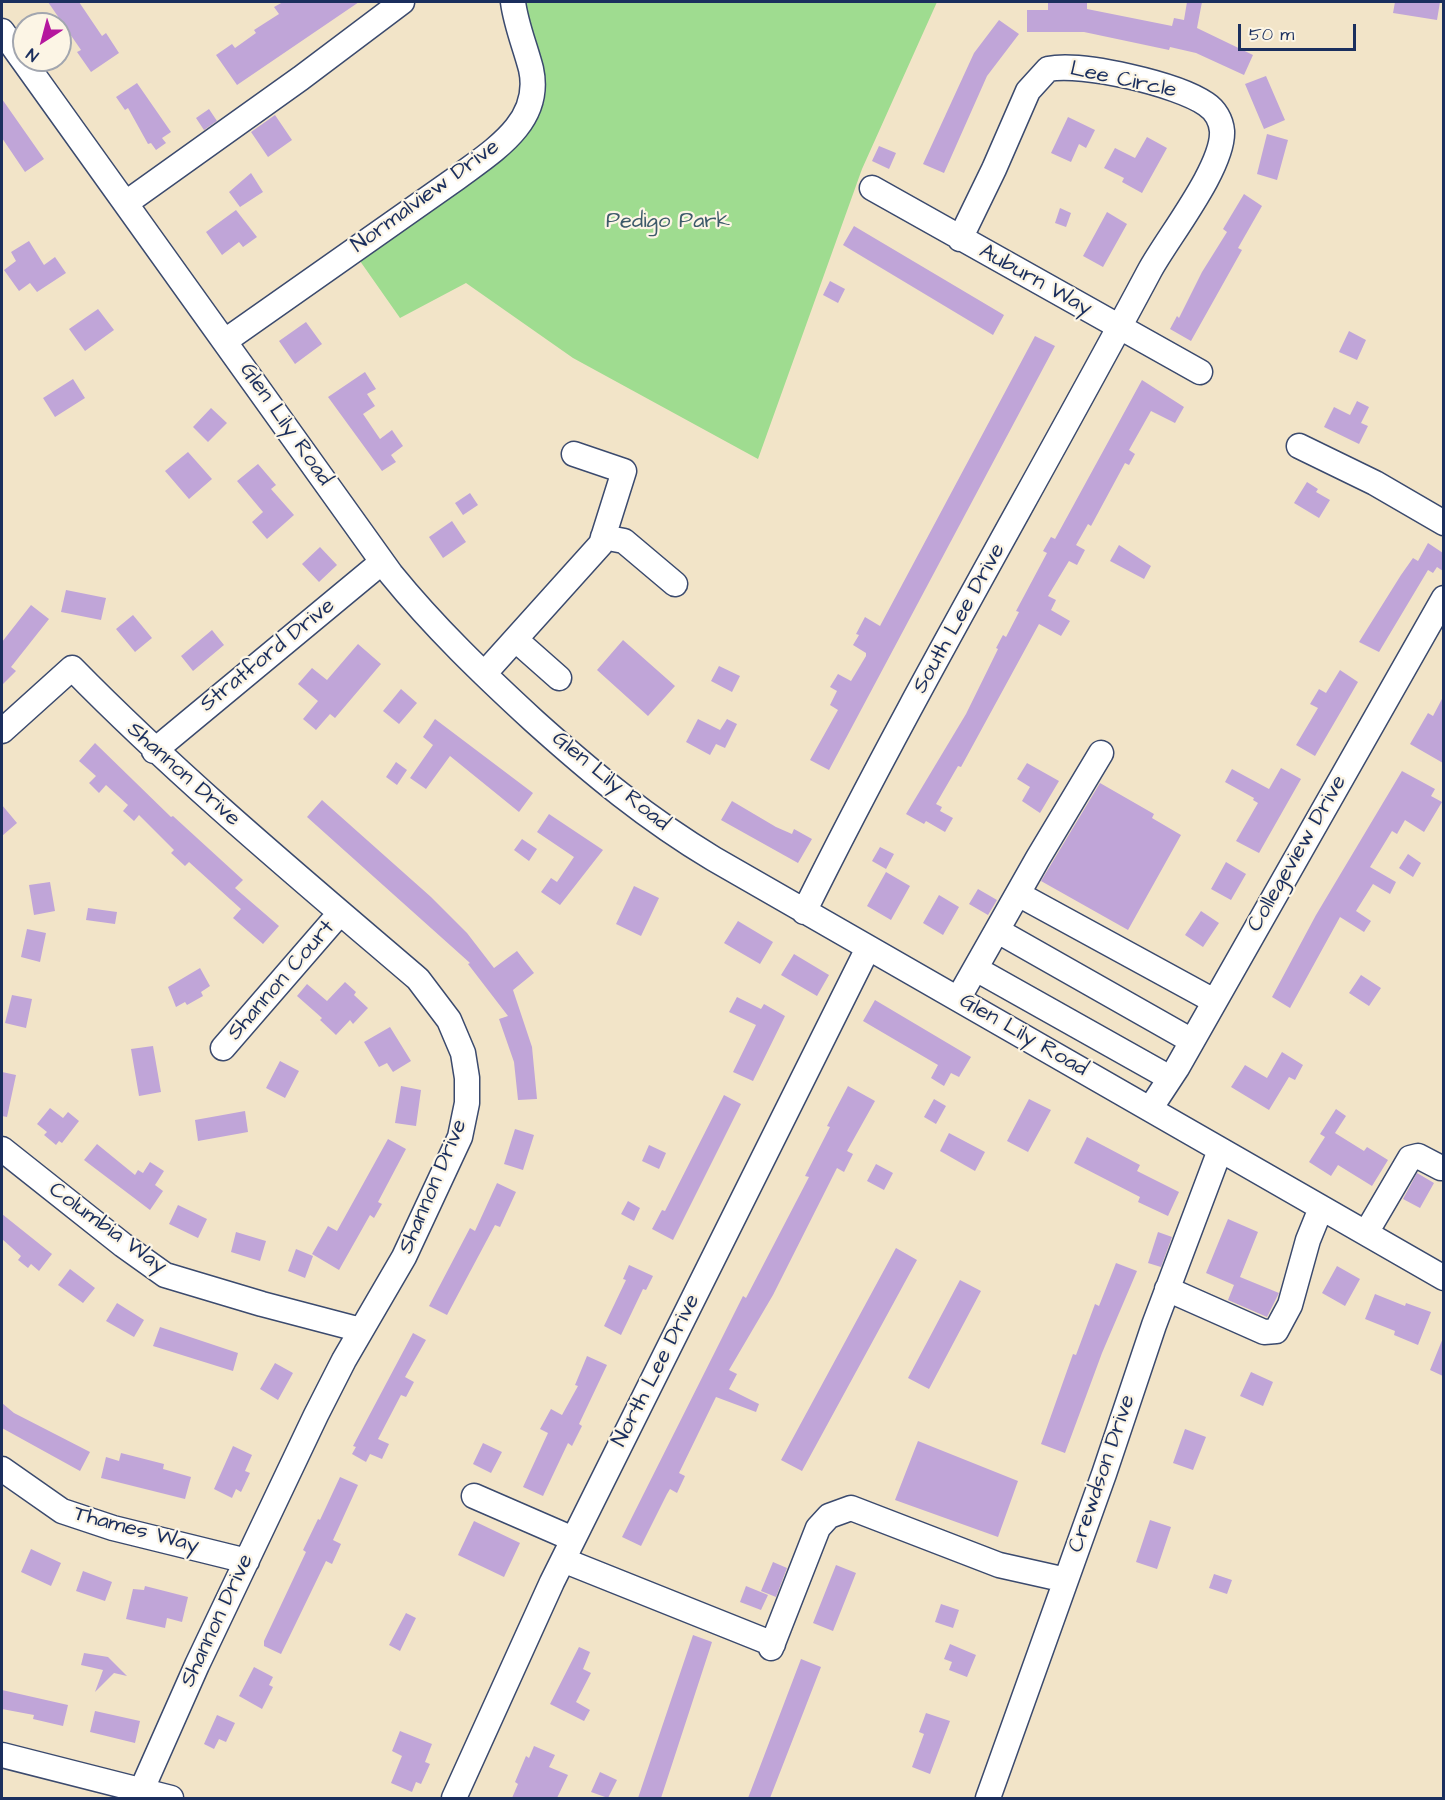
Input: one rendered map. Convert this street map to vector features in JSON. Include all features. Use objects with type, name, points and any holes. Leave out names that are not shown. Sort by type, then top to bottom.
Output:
[{"type":"street","points":[[126,203],[301,78],[402,2]]},
{"type":"street","name":"Normalview Drive","points":[[225,341],[454,180],[489,154],[517,129],[530,107],[532,82],[513,2]]},
{"type":"street","name":"Glen Lily Road","points":[[2,32],[382,562],[426,615],[484,674],[603,783],[646,816],[804,912],[1443,1278]]},
{"type":"street","name":"Lee Circle","points":[[960,239],[1028,91],[1048,69],[1084,69],[1136,79],[1170,89],[1203,103],[1216,115],[1221,125],[1219,151],[1119,328]]},
{"type":"street","name":"Auburn Way","points":[[872,188],[1200,372]]},
{"type":"street","name":"South Lee Drive","points":[[804,912],[860,802],[1119,328]]},
{"type":"street","points":[[1299,446],[1375,483],[1443,523]]},
{"type":"street","points":[[484,674],[601,544],[624,471],[574,454]]},
{"type":"street","points":[[603,537],[624,541],[675,584]]},
{"type":"street","name":"Stratford Drive","points":[[154,751],[382,562]]},
{"type":"street","name":"Collegeview Drive","points":[[1150,1109],[1192,1041],[1443,598]]},
{"type":"street","points":[[516,640],[559,678]]},
{"type":"street","name":"Shannon Drive","points":[[2,731],[72,668],[154,751],[418,979],[436,999],[454,1030],[463,1053],[467,1078],[466,1115],[451,1159],[404,1257],[320,1406],[140,1794]]},
{"type":"street","points":[[958,999],[1101,753]]},
{"type":"street","points":[[1018,894],[1214,1001]]},
{"type":"street","name":"Shannon Court","points":[[223,1048],[340,913]]},
{"type":"street","points":[[998,931],[1192,1041]]},
{"type":"street","name":"North Lee Drive","points":[[454,1798],[568,1550],[868,948]]},
{"type":"street","points":[[976,969],[1170,1078]]},
{"type":"street","name":"Columbia Way","points":[[2,1149],[123,1245],[165,1275],[262,1305],[361,1330]]},
{"type":"street","name":"Crewdson Drive","points":[[988,1798],[1167,1289],[1220,1150]]},
{"type":"street","points":[[1366,1233],[1410,1158],[1418,1156],[1441,1168]]},
{"type":"street","points":[[1167,1289],[1264,1332],[1276,1331],[1290,1305],[1308,1240],[1321,1208]]},
{"type":"street","name":"Thames Way","points":[[2,1469],[62,1511],[113,1528],[247,1561]]},
{"type":"street","points":[[474,1496],[568,1550],[772,1646],[818,1528],[829,1516],[851,1508],[999,1565],[1066,1580]]},
{"type":"street","points":[[2,1755],[140,1794],[171,1798]]},
{"type":"green space","name":"Pedigo Park","points":[[523,2],[937,2],[862,169],[758,459],[573,358],[466,283],[400,318],[360,261],[505,156],[526,135],[538,116],[545,99],[546,83]]},
{"type":"building","points":[[48,2],[79,2],[102,36],[106,33],[119,53],[91,72],[77,52],[81,50],[72,37],[72,12],[55,12]]},
{"type":"building","points":[[283,2],[359,2],[237,85],[216,55],[232,44],[235,48],[256,33],[254,30],[279,14],[274,7]]},
{"type":"building","points":[[1087,2],[1087,9],[1172,26],[1174,18],[1184,20],[1187,2],[1202,2],[1197,28],[1253,55],[1244,75],[1196,53],[1170,47],[1169,50],[1084,32],[1027,32],[1027,10],[1048,10],[1048,3]]},
{"type":"building","points":[[1395,2],[1440,2],[1437,20],[1393,13]]},
{"type":"building","points":[[999,20],[1019,34],[987,76],[944,173],[923,164],[974,53]]},
{"type":"building","points":[[1266,76],[1285,120],[1264,129],[1245,84]]},
{"type":"building","points":[[137,83],[171,132],[162,138],[166,143],[156,150],[151,143],[148,144],[128,108],[125,110],[116,97]]},
{"type":"building","points":[[2,99],[44,159],[25,172],[2,138]]},
{"type":"building","points":[[209,109],[217,121],[204,130],[196,118]]},
{"type":"building","points":[[275,115],[292,140],[268,157],[251,132]]},
{"type":"building","points":[[1068,117],[1095,130],[1086,148],[1079,144],[1071,162],[1051,153]]},
{"type":"building","points":[[1267,134],[1288,140],[1277,180],[1257,174]]},
{"type":"building","points":[[1147,137],[1167,148],[1142,193],[1122,182],[1124,178],[1104,168],[1115,148],[1135,158]]},
{"type":"building","points":[[879,146],[896,153],[889,169],[872,161]]},
{"type":"building","points":[[251,173],[263,192],[240,207],[229,192]]},
{"type":"building","points":[[1244,194],[1262,206],[1238,248],[1242,250],[1191,341],[1170,329],[1177,316],[1179,318],[1202,272],[1227,232],[1223,229]]},
{"type":"building","points":[[1060,208],[1071,213],[1066,227],[1055,223]]},
{"type":"building","points":[[236,210],[257,237],[243,247],[239,242],[222,255],[206,232]]},
{"type":"building","points":[[1107,212],[1127,224],[1103,267],[1083,256]]},
{"type":"building","points":[[854,226],[1004,315],[993,335],[843,245]]},
{"type":"building","points":[[29,241],[44,265],[55,257],[66,273],[37,292],[30,283],[19,291],[4,270],[16,261],[11,252]]},
{"type":"building","points":[[830,281],[845,289],[838,303],[823,295]]},
{"type":"building","points":[[98,309],[114,330],[85,351],[69,329]]},
{"type":"building","points":[[306,322],[322,344],[295,364],[279,341]]},
{"type":"building","points":[[1349,331],[1366,340],[1357,360],[1339,352]]},
{"type":"building","points":[[1035,336],[1055,346],[829,770],[810,760],[838,710],[830,705],[837,691],[830,687],[838,674],[851,681],[866,656],[866,653],[853,645],[859,635],[856,634],[865,617],[880,626]]},
{"type":"building","points":[[365,372],[376,389],[367,394],[375,406],[363,414],[380,439],[392,430],[403,446],[391,455],[396,462],[382,471],[328,397]]},
{"type":"building","points":[[73,379],[85,398],[55,417],[43,398]]},
{"type":"building","points":[[1142,380],[1184,407],[1175,423],[1151,411],[1129,450],[1135,454],[1129,465],[1125,463],[1091,526],[1088,524],[1076,545],[1085,550],[1077,565],[1069,561],[1048,596],[1056,600],[1051,610],[1070,621],[1061,636],[1039,624],[961,767],[958,766],[936,804],[942,807],[940,811],[953,818],[945,832],[926,821],[924,824],[906,814],[966,714],[998,649],[996,648],[1003,635],[1006,637],[1019,612],[1016,611],[1047,553],[1043,551],[1051,537],[1055,539]]},
{"type":"building","points":[[1357,401],[1369,407],[1361,423],[1368,426],[1359,444],[1324,427],[1334,407],[1350,415]]},
{"type":"building","points":[[211,408],[227,423],[208,442],[193,427]]},
{"type":"building","points":[[188,452],[212,479],[189,499],[165,471]]},
{"type":"building","points":[[258,464],[276,485],[271,489],[294,515],[267,539],[252,522],[263,512],[237,481]]},
{"type":"building","points":[[1307,482],[1318,489],[1316,492],[1330,500],[1319,518],[1294,503]]},
{"type":"building","points":[[470,493],[478,505],[463,515],[455,503]]},
{"type":"building","points":[[452,521],[466,542],[443,558],[429,537]]},
{"type":"building","points":[[1428,543],[1443,553],[1443,571],[1437,567],[1433,573],[1428,570],[1379,652],[1359,642],[1401,575],[1413,558],[1418,561]]},
{"type":"building","points":[[1119,545],[1151,566],[1144,579],[1110,561]]},
{"type":"building","points":[[320,547],[337,565],[319,582],[302,564]]},
{"type":"building","points":[[66,590],[106,598],[101,620],[61,612]]},
{"type":"building","points":[[31,605],[49,619],[11,667],[16,671],[2,685],[2,642]]},
{"type":"building","points":[[133,615],[152,638],[135,652],[116,629]]},
{"type":"building","points":[[212,630],[224,645],[193,671],[181,656]]},
{"type":"building","points":[[623,640],[675,686],[648,716],[597,670]]},
{"type":"building","points":[[358,644],[381,664],[335,718],[330,714],[316,730],[303,719],[318,701],[298,684],[312,668],[327,680]]},
{"type":"building","points":[[719,666],[740,676],[732,692],[711,681]]},
{"type":"building","points":[[1340,670],[1358,682],[1315,756],[1296,745],[1318,708],[1310,704],[1319,689],[1326,693]]},
{"type":"building","points":[[401,689],[417,703],[399,724],[383,711]]},
{"type":"building","points":[[1443,697],[1443,763],[1410,744],[1428,713],[1433,716]]},
{"type":"building","points":[[435,719],[533,793],[519,812],[450,756],[426,789],[410,778],[433,745],[423,737]]},
{"type":"building","points":[[698,719],[720,730],[727,719],[737,724],[725,748],[716,744],[710,755],[686,742]]},
{"type":"building","points":[[95,743],[171,817],[173,816],[243,880],[235,888],[279,926],[263,944],[233,918],[241,909],[189,862],[185,866],[171,853],[174,850],[139,815],[134,821],[123,811],[128,805],[106,785],[99,793],[89,783],[96,776],[79,761]]},
{"type":"building","points":[[396,762],[407,770],[397,785],[386,777]]},
{"type":"building","points":[[1027,763],[1059,781],[1040,813],[1022,801],[1030,787],[1017,779]]},
{"type":"building","points":[[1281,768],[1301,779],[1259,853],[1236,841],[1258,803],[1253,800],[1254,798],[1225,782],[1232,769],[1269,789]]},
{"type":"building","points":[[1402,771],[1435,789],[1431,796],[1442,802],[1424,832],[1405,820],[1397,834],[1392,831],[1370,867],[1396,882],[1390,894],[1373,884],[1356,911],[1371,921],[1364,932],[1340,917],[1290,1008],[1272,997],[1316,915]]},
{"type":"building","points":[[1100,783],[1154,814],[1152,818],[1181,835],[1128,930],[1041,881]]},
{"type":"building","points":[[322,800],[431,897],[467,933],[494,968],[517,951],[534,973],[513,990],[532,1047],[537,1099],[518,1100],[514,1062],[499,1019],[508,1016],[468,964],[470,963],[307,817]]},
{"type":"building","points":[[732,801],[776,827],[792,834],[794,829],[812,839],[798,863],[721,820]]},
{"type":"building","points":[[2,805],[17,823],[2,836]]},
{"type":"building","points":[[549,814],[603,850],[560,905],[541,892],[551,878],[557,882],[574,857],[537,832]]},
{"type":"building","points":[[522,839],[537,849],[529,861],[514,850]]},
{"type":"building","points":[[880,847],[894,854],[886,869],[872,861]]},
{"type":"building","points":[[1408,854],[1421,863],[1413,877],[1399,868]]},
{"type":"building","points":[[1226,862],[1246,874],[1231,900],[1211,889]]},
{"type":"building","points":[[886,872],[910,886],[891,920],[867,906]]},
{"type":"building","points":[[50,882],[55,911],[34,915],[29,885]]},
{"type":"building","points":[[634,886],[659,898],[641,936],[616,924]]},
{"type":"building","points":[[978,889],[997,900],[988,915],[969,904]]},
{"type":"building","points":[[939,895],[959,907],[943,935],[923,923]]},
{"type":"building","points":[[88,908],[117,912],[115,924],[86,920]]},
{"type":"building","points":[[1201,911],[1219,923],[1203,947],[1185,935]]},
{"type":"building","points":[[738,921],[773,942],[760,964],[724,943]]},
{"type":"building","points":[[27,929],[46,933],[40,962],[21,957]]},
{"type":"building","points":[[794,954],[829,975],[817,996],[781,975]]},
{"type":"building","points":[[200,968],[210,986],[201,992],[203,996],[187,1005],[185,1002],[176,1007],[168,987]]},
{"type":"building","points":[[1361,975],[1381,988],[1369,1006],[1349,993]]},
{"type":"building","points":[[345,982],[356,992],[354,995],[368,1008],[353,1024],[350,1020],[336,1035],[320,1020],[322,1018],[297,996],[307,984],[327,1001]]},
{"type":"building","points":[[12,995],[32,999],[26,1028],[5,1023]]},
{"type":"building","points":[[737,997],[761,1009],[764,1004],[785,1016],[753,1081],[733,1072],[756,1025],[729,1012]]},
{"type":"building","points":[[875,1000],[971,1057],[959,1077],[951,1073],[944,1086],[931,1078],[938,1065],[863,1021]]},
{"type":"building","points":[[390,1027],[411,1061],[393,1072],[387,1063],[379,1067],[364,1042]]},
{"type":"building","points":[[153,1046],[161,1092],[139,1096],[131,1049]]},
{"type":"building","points":[[1282,1052],[1303,1065],[1295,1080],[1289,1077],[1269,1110],[1231,1087],[1245,1065],[1267,1078]]},
{"type":"building","points":[[280,1061],[299,1071],[285,1098],[266,1088]]},
{"type":"building","points":[[2,1072],[16,1075],[7,1117],[2,1116]]},
{"type":"building","points":[[401,1086],[421,1090],[416,1126],[395,1123]]},
{"type":"building","points":[[848,1086],[875,1101],[847,1151],[853,1154],[844,1172],[837,1168],[773,1295],[729,1370],[737,1374],[729,1389],[759,1404],[756,1412],[716,1397],[679,1473],[685,1476],[677,1493],[670,1489],[641,1546],[622,1537],[743,1296],[746,1298],[809,1177],[805,1176]]},
{"type":"building","points":[[724,1095],[741,1104],[673,1240],[652,1229],[662,1210],[665,1211]]},
{"type":"building","points":[[934,1099],[946,1106],[936,1124],[924,1117]]},
{"type":"building","points":[[1029,1099],[1051,1110],[1028,1152],[1007,1141]]},
{"type":"building","points":[[50,1108],[63,1118],[68,1112],[79,1121],[62,1143],[59,1141],[56,1145],[44,1135],[47,1132],[37,1124]]},
{"type":"building","points":[[1336,1109],[1346,1116],[1335,1133],[1364,1151],[1367,1147],[1388,1160],[1372,1186],[1338,1165],[1331,1176],[1309,1162],[1325,1137],[1320,1134]]},
{"type":"building","points":[[245,1111],[248,1132],[198,1141],[195,1120]]},
{"type":"building","points":[[515,1129],[534,1135],[523,1170],[504,1164]]},
{"type":"building","points":[[949,1133],[985,1152],[975,1171],[940,1151]]},
{"type":"building","points":[[1087,1137],[1140,1165],[1137,1171],[1179,1192],[1168,1216],[1138,1202],[1140,1197],[1074,1163]]},
{"type":"building","points":[[388,1139],[406,1149],[378,1202],[382,1204],[374,1218],[370,1215],[339,1270],[312,1254],[328,1226],[337,1231]]},
{"type":"building","points":[[97,1144],[135,1175],[138,1170],[143,1173],[150,1162],[164,1171],[155,1185],[163,1191],[150,1210],[84,1160]]},
{"type":"building","points":[[649,1145],[666,1153],[659,1169],[642,1161]]},
{"type":"building","points":[[876,1164],[893,1173],[884,1190],[867,1181]]},
{"type":"building","points":[[1417,1173],[1434,1183],[1420,1208],[1403,1199]]},
{"type":"building","points":[[497,1183],[516,1192],[500,1227],[495,1225],[447,1315],[429,1306],[470,1228],[475,1231]]},
{"type":"building","points":[[628,1201],[640,1208],[634,1221],[621,1214]]},
{"type":"building","points":[[178,1205],[207,1219],[198,1238],[169,1224]]},
{"type":"building","points":[[2,1214],[52,1254],[39,1271],[31,1264],[28,1268],[18,1260],[21,1256],[2,1239]]},
{"type":"building","points":[[1228,1219],[1258,1232],[1240,1277],[1279,1293],[1267,1317],[1228,1300],[1234,1285],[1206,1273]]},
{"type":"building","points":[[236,1232],[266,1241],[260,1261],[231,1252]]},
{"type":"building","points":[[1158,1232],[1172,1237],[1161,1267],[1148,1263]]},
{"type":"building","points":[[896,1248],[917,1260],[802,1471],[781,1460]]},
{"type":"building","points":[[296,1249],[313,1256],[305,1278],[288,1271]]},
{"type":"building","points":[[1116,1263],[1137,1271],[1102,1353],[1065,1453],[1041,1444],[1073,1354],[1076,1355],[1095,1304],[1099,1306]]},
{"type":"building","points":[[629,1265],[653,1276],[646,1290],[643,1289],[621,1335],[604,1326],[626,1280],[623,1279]]},
{"type":"building","points":[[1337,1266],[1360,1279],[1345,1306],[1322,1293]]},
{"type":"building","points":[[70,1269],[95,1288],[83,1303],[58,1285]]},
{"type":"building","points":[[960,1280],[981,1291],[929,1389],[908,1378]]},
{"type":"building","points":[[1375,1294],[1405,1306],[1406,1303],[1431,1312],[1418,1345],[1394,1335],[1395,1331],[1365,1319]]},
{"type":"building","points":[[117,1303],[144,1320],[134,1337],[106,1321]]},
{"type":"building","points":[[160,1327],[238,1353],[233,1371],[153,1346]]},
{"type":"building","points":[[413,1333],[426,1340],[405,1377],[414,1382],[406,1397],[401,1395],[378,1439],[389,1444],[382,1459],[370,1454],[366,1462],[352,1454],[356,1447],[353,1446]]},
{"type":"building","points":[[1443,1338],[1443,1376],[1430,1370]]},
{"type":"building","points":[[587,1356],[607,1365],[579,1424],[582,1426],[572,1446],[568,1443],[543,1496],[523,1487],[548,1433],[540,1429],[551,1409],[562,1415],[578,1386],[575,1385]]},
{"type":"building","points":[[275,1363],[293,1373],[278,1400],[260,1389]]},
{"type":"building","points":[[1251,1372],[1273,1382],[1263,1406],[1240,1396]]},
{"type":"building","points":[[2,1403],[14,1413],[90,1452],[80,1471],[2,1428]]},
{"type":"building","points":[[1185,1429],[1206,1437],[1193,1470],[1173,1463]]},
{"type":"building","points":[[918,1441],[1018,1481],[998,1537],[895,1500]]},
{"type":"building","points":[[483,1443],[502,1452],[491,1473],[473,1464]]},
{"type":"building","points":[[233,1446],[252,1455],[245,1471],[250,1473],[241,1492],[236,1489],[232,1498],[214,1489]]},
{"type":"building","points":[[121,1453],[164,1464],[163,1469],[191,1477],[185,1499],[101,1478],[106,1457],[119,1461]]},
{"type":"building","points":[[340,1477],[358,1485],[333,1540],[341,1544],[332,1564],[326,1561],[281,1654],[264,1646],[264,1641],[306,1552],[303,1550]]},
{"type":"building","points":[[1150,1520],[1171,1527],[1157,1569],[1136,1562]]},
{"type":"building","points":[[474,1521],[520,1543],[504,1577],[458,1555]]},
{"type":"building","points":[[31,1549],[61,1563],[51,1586],[21,1572]]},
{"type":"building","points":[[773,1562],[787,1568],[776,1597],[761,1591]]},
{"type":"building","points":[[836,1565],[856,1573],[833,1631],[813,1623]]},
{"type":"building","points":[[83,1571],[112,1582],[105,1601],[76,1591]]},
{"type":"building","points":[[1214,1574],[1232,1580],[1227,1594],[1209,1588]]},
{"type":"building","points":[[145,1586],[188,1597],[182,1622],[167,1618],[165,1628],[126,1619],[133,1589],[144,1590]]},
{"type":"building","points":[[746,1586],[768,1595],[761,1610],[740,1602]]},
{"type":"building","points":[[941,1604],[959,1610],[953,1628],[935,1622]]},
{"type":"building","points":[[406,1613],[416,1618],[400,1651],[389,1645]]},
{"type":"building","points":[[693,1635],[712,1642],[661,1798],[638,1798]]},
{"type":"building","points":[[950,1644],[976,1655],[967,1677],[949,1670],[952,1662],[944,1659]]},
{"type":"building","points":[[579,1647],[590,1652],[583,1669],[591,1673],[576,1702],[590,1710],[584,1721],[550,1704]]},
{"type":"building","points":[[84,1653],[108,1657],[127,1676],[114,1673],[95,1692],[103,1670],[81,1665]]},
{"type":"building","points":[[801,1659],[821,1667],[770,1798],[748,1798]]},
{"type":"building","points":[[254,1667],[273,1677],[269,1685],[273,1687],[262,1709],[239,1696]]},
{"type":"building","points":[[2,1690],[68,1705],[63,1726],[33,1719],[34,1715],[2,1709]]},
{"type":"building","points":[[95,1711],[140,1721],[135,1743],[90,1732]]},
{"type":"building","points":[[926,1713],[950,1721],[930,1774],[912,1767],[924,1734],[919,1732]]},
{"type":"building","points":[[217,1715],[235,1723],[226,1742],[219,1739],[214,1749],[204,1744]]},
{"type":"building","points":[[400,1731],[432,1744],[425,1762],[430,1764],[421,1784],[416,1782],[412,1792],[391,1783],[402,1756],[392,1751]]},
{"type":"building","points":[[534,1746],[555,1755],[549,1767],[568,1775],[557,1798],[512,1798],[518,1784],[515,1782],[526,1756],[529,1758]]},
{"type":"building","points":[[600,1772],[617,1780],[608,1798],[591,1792]]}]
